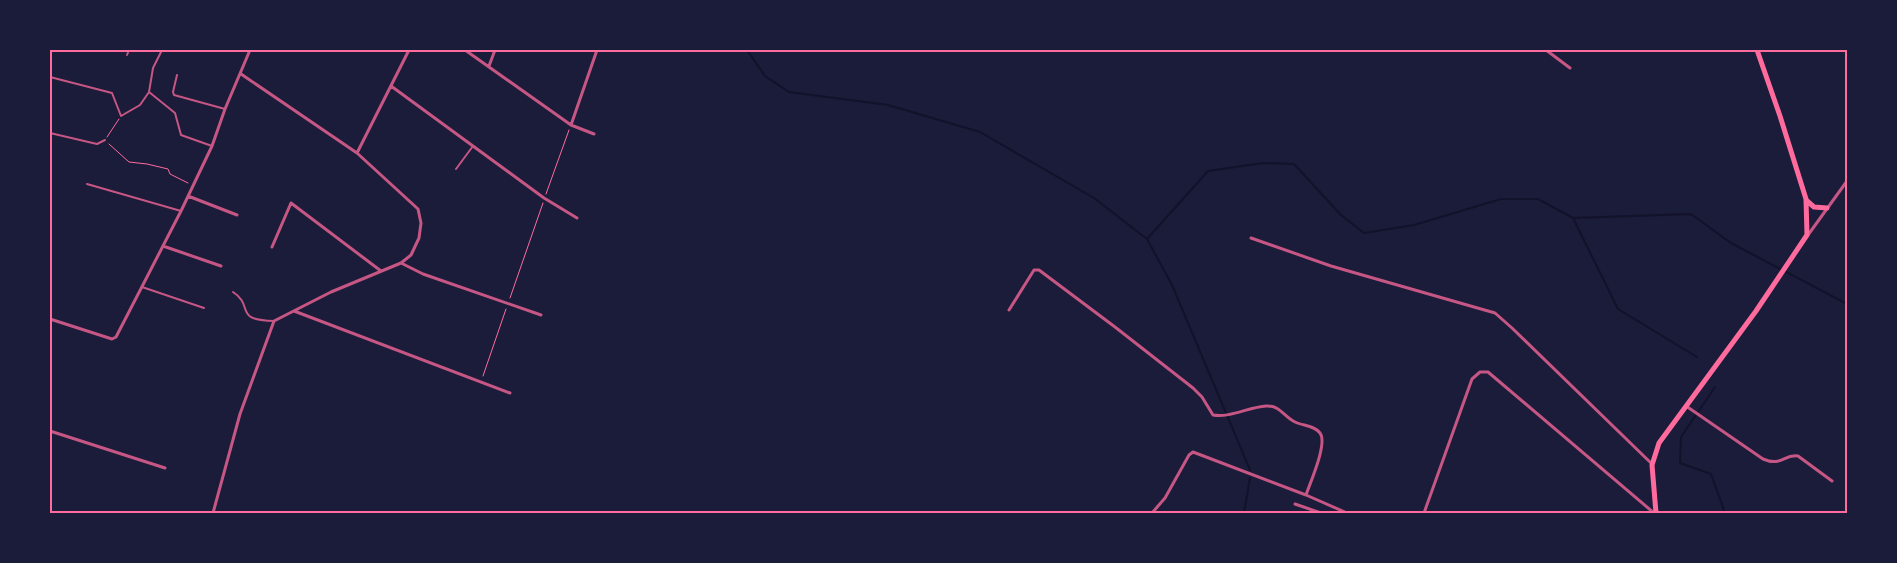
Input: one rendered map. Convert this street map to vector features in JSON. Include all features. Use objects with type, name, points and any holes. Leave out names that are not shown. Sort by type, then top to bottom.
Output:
[{"type":"main road","points":[[1655,513],[1652,464],[1659,443],[1756,311],[1807,236],[1806,199],[1757,50]]},
{"type":"main road","points":[[1806,199],[1814,207],[1827,208]]},
{"type":"street","points":[[50,319],[114,339],[181,211],[212,146],[225,109],[250,50]]},
{"type":"street","points":[[357,154],[409,50]]},
{"type":"street","points":[[465,50],[571,124],[594,134]]},
{"type":"street","points":[[489,66],[495,50]]},
{"type":"street","points":[[571,124],[597,50]]},
{"type":"street","points":[[1546,50],[1570,68]]},
{"type":"street","points":[[212,513],[240,414],[274,321],[331,292],[401,263],[411,255],[419,238],[421,223],[418,209],[357,154],[241,74]]},
{"type":"street","points":[[391,86],[544,198],[577,218]]},
{"type":"street","points":[[1807,236],[1847,180]]},
{"type":"street","points":[[188,196],[236,215]]},
{"type":"street","points":[[272,248],[292,203],[382,271]]},
{"type":"street","points":[[1252,238],[1331,266],[1495,313],[1652,464]]},
{"type":"street","points":[[163,246],[221,266]]},
{"type":"street","points":[[401,263],[423,274],[541,315]]},
{"type":"street","points":[[1008,310],[1034,270],[1040,270],[1193,388],[1202,397],[1213,415],[1271,406],[1282,411],[1296,423],[1314,428],[1320,433],[1323,444],[1306,495]]},
{"type":"street","points":[[294,311],[510,394]]},
{"type":"street","points":[[1424,513],[1472,379],[1480,372],[1488,372],[1655,513]]},
{"type":"street","points":[[1686,406],[1763,459],[1777,462],[1794,455],[1798,456],[1832,481]]},
{"type":"street","points":[[50,430],[165,468]]},
{"type":"street","points":[[1152,513],[1165,498],[1189,455],[1193,452],[1306,495],[1347,513]]},
{"type":"street","points":[[1295,504],[1321,513]]},
{"type":"lane","points":[[127,55],[129,50]]},
{"type":"lane","points":[[50,76],[112,93],[121,116],[140,105],[149,92],[154,68],[162,50]]},
{"type":"lane","points":[[177,75],[174,95],[225,109]]},
{"type":"lane","points":[[149,92],[175,113],[181,135],[212,146]]},
{"type":"lane","points":[[50,133],[97,144],[105,140]]},
{"type":"lane","points":[[456,170],[473,146]]},
{"type":"lane","points":[[87,184],[181,211]]},
{"type":"lane","points":[[142,287],[204,308]]},
{"type":"lane","points":[[233,292],[241,300],[245,312],[251,318],[258,321],[274,321]]},
{"type":"path","points":[[121,116],[105,140],[129,162],[168,169],[170,174],[193,186]]},
{"type":"path","points":[[480,382],[571,124]]},
{"type":"waterway","points":[[747,50],[765,76],[789,92],[888,105],[980,132],[1094,198],[1147,239],[1172,285],[1250,470]]},
{"type":"waterway","points":[[1147,239],[1208,171],[1263,163],[1294,164],[1341,215],[1364,233],[1414,225],[1501,199],[1538,199],[1573,218],[1618,309],[1697,357]]},
{"type":"waterway","points":[[1573,218],[1691,214],[1731,243],[1847,304]]},
{"type":"waterway","points":[[1715,387],[1681,437],[1680,463],[1711,474],[1725,513]]},
{"type":"waterway","points":[[1244,513],[1250,478]]}]
